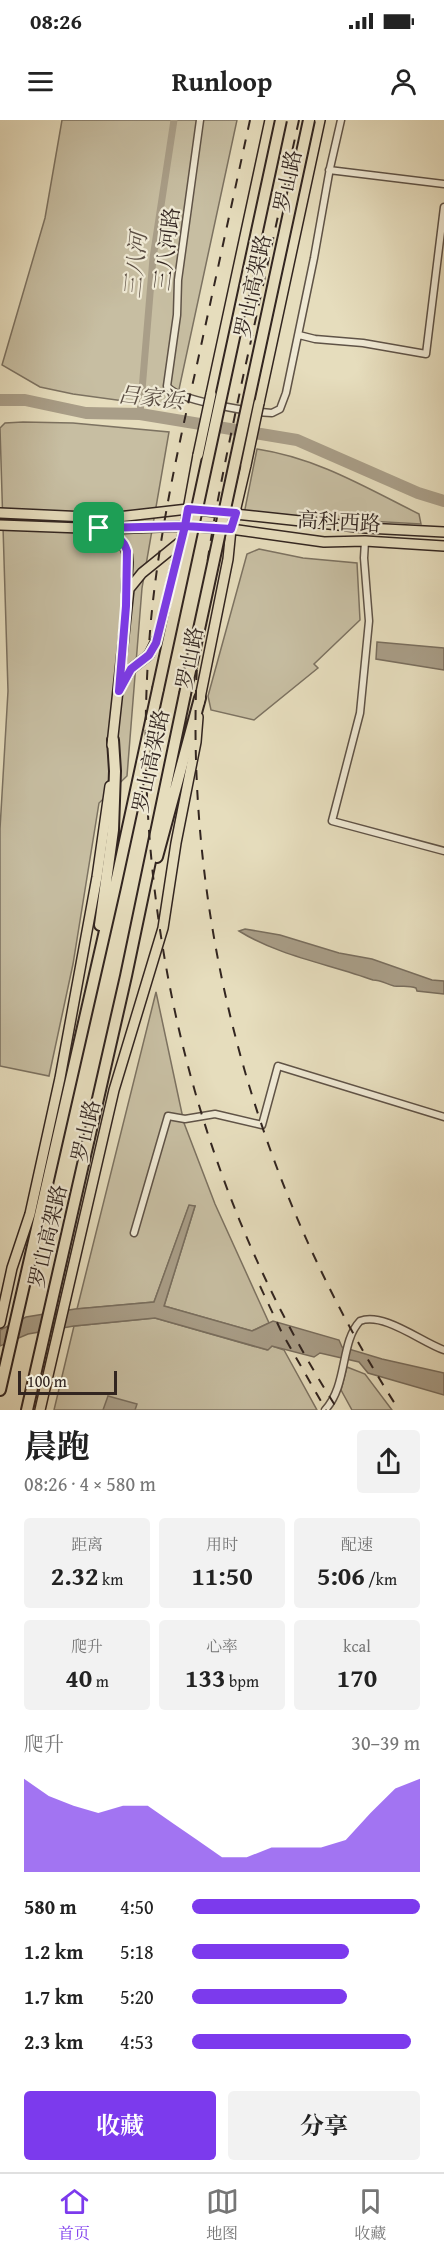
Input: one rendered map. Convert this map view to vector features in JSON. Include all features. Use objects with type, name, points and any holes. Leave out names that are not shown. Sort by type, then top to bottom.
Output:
[{"type":"highway","name":"罗山高架路","points":[[0,1390],[158,688],[281,120]]},
{"type":"highway","name":"罗山高架路","points":[[27,1410],[126,976],[309,120]]},
{"type":"highway","points":[[126,976],[200,698]]},
{"type":"highway","points":[[96,968],[115,805],[113,740]]},
{"type":"main road","name":"罗山路","points":[[119,691],[131,669],[149,655],[156,643],[185,526],[198,455],[270,120]]},
{"type":"main road","name":"罗山路","points":[[40,1410],[116,1081],[163,928],[176,843],[196,742],[200,698],[228,559],[231,529],[320,120]]},
{"type":"main road","name":"高科西路","points":[[1,513],[109,518],[188,509],[366,528],[444,532]]},
{"type":"main road","name":"高科西路","points":[[1,525],[99,528],[185,526],[231,529],[324,542],[365,541],[444,546]]},
{"type":"main road","points":[[99,528],[113,534],[125,544],[127,551],[126,606]]},
{"type":"main road","name":"罗山路","points":[[0,1323],[12,1268],[30,1214],[60,1078],[105,834],[129,589],[179,543]]},
{"type":"street","name":"三八河路","points":[[200,120],[178,280],[177,321],[167,382],[170,390],[191,399],[267,413],[276,412],[285,400],[299,335]]},
{"type":"street","points":[[341,120],[329,170],[299,335],[426,354],[444,207]]},
{"type":"street","points":[[329,170],[444,184]]},
{"type":"street","points":[[365,541],[364,558],[369,621],[360,713],[332,821],[444,851]]},
{"type":"street","points":[[134,1233],[168,1116],[185,1119],[214,1114],[262,1125],[278,1066],[444,1117]]},
{"type":"street","points":[[325,1410],[336,1395],[348,1348],[355,1327],[360,1322],[368,1319],[404,1330],[444,1350]]},
{"type":"shaded area","points":[[62,120],[237,120],[175,408],[73,394],[40,387],[2,365],[45,218]]},
{"type":"shaded area","points":[[5,423],[73,423],[169,432],[142,588],[127,776],[99,803],[73,964],[49,1076],[0,1066],[0,829],[8,691],[0,428]]},
{"type":"shaded area","points":[[257,449],[300,459],[360,484],[419,514],[421,524],[244,514]]},
{"type":"shaded area","points":[[259,549],[303,558],[357,563],[360,620],[314,664],[318,668],[254,720],[211,710],[208,696],[247,554]]},
{"type":"shaded area","points":[[377,642],[444,648],[444,670],[376,659]]},
{"type":"shaded area","points":[[245,929],[280,935],[339,953],[372,959],[432,980],[444,981],[444,994],[394,986],[304,959],[254,940],[239,931]]},
{"type":"shaded area","points":[[156,992],[184,1123],[215,1204],[269,1323],[252,1331],[164,1306],[195,1206],[189,1206],[154,1302],[77,1309]]},
{"type":"shaded area","points":[[189,1205],[195,1206],[164,1306],[252,1331],[273,1321],[339,1340],[342,1347],[444,1373],[444,1395],[368,1373],[359,1362],[320,1353],[314,1357],[272,1346],[268,1350],[155,1318],[74,1326],[28,1334],[0,1346],[0,1330],[26,1317],[75,1309],[154,1302]]},
{"type":"shaded area","points":[[155,1318],[267,1350],[272,1346],[284,1350],[317,1410],[54,1410],[74,1326]]},
{"type":"shaded area","points":[[347,1367],[365,1374],[392,1410],[352,1410],[341,1390]]},
{"type":"shaded area","points":[[108,1396],[137,1404],[135,1410],[103,1410]]},
{"type":"waterway","name":"三八河","points":[[140,414],[153,258],[174,120]]},
{"type":"waterway","name":"吕家浜","points":[[0,400],[25,400],[86,413],[140,414],[297,440],[418,493],[444,501]]},
{"type":"railway","points":[[250,120],[176,463],[159,557],[151,620],[146,723],[149,826],[160,929],[179,1031],[207,1130],[242,1227],[286,1321],[338,1410]]},
{"type":"railway","points":[[299,120],[230,438],[208,560],[200,622],[196,725],[200,829],[213,931],[234,1032],[264,1131],[301,1228],[346,1321],[399,1410]]},
{"type":"railway","points":[[260,1286],[282,1333],[326,1410]]},
{"type":"route","points":[[99,528],[120,539],[127,551],[126,606],[119,691],[131,669],[149,655],[156,643],[185,526],[231,529],[236,513],[188,509],[185,526],[99,528]]}]
